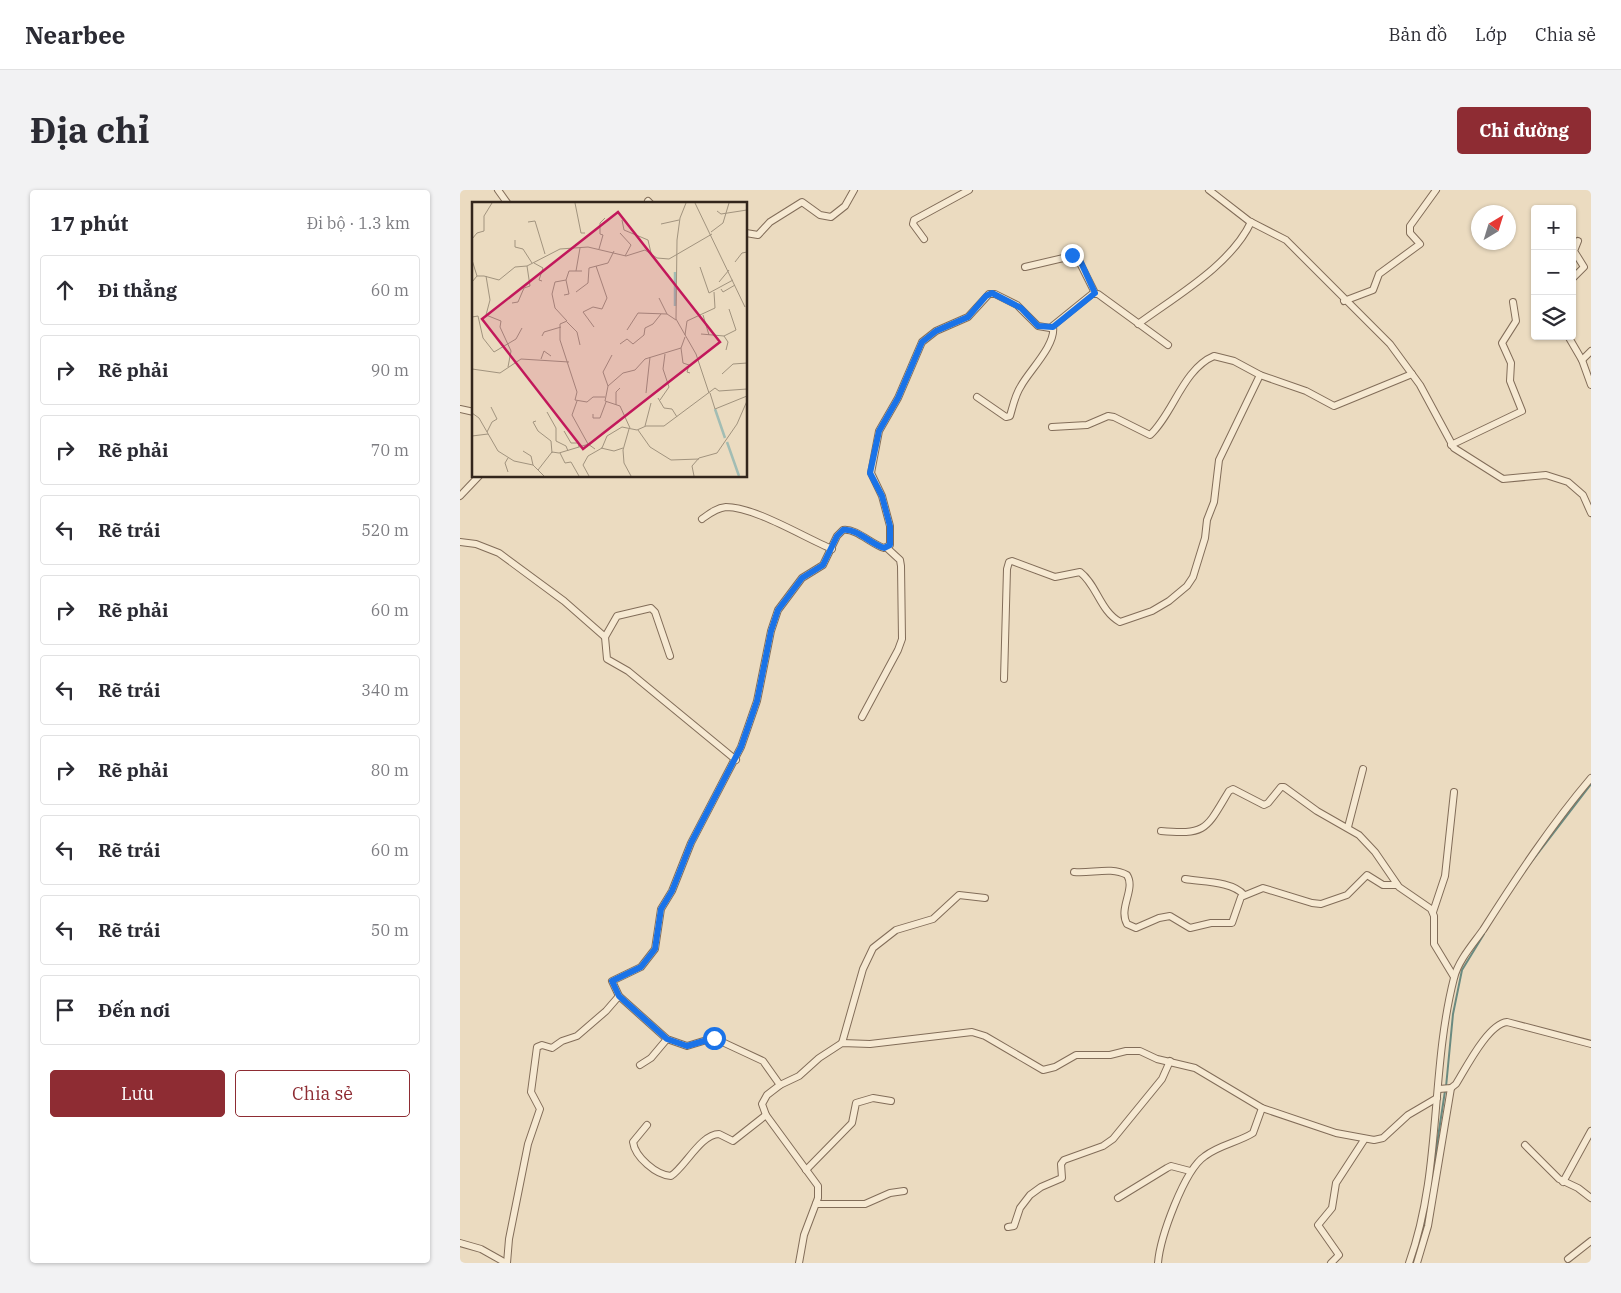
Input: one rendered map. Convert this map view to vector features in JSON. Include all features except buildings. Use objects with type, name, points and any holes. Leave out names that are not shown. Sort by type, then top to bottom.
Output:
[{"type":"street","points":[[498,190],[507,202]]},
{"type":"street","points":[[748,233],[758,235],[770,222],[802,202],[820,215],[832,217],[845,206],[854,190]]},
{"type":"street","points":[[924,239],[913,224],[914,220],[968,190]]},
{"type":"street","points":[[1209,190],[1251,222],[1286,240],[1344,301],[1390,344],[1424,392],[1451,444],[1503,479],[1546,475],[1568,482],[1584,495],[1591,513]]},
{"type":"street","points":[[1344,301],[1374,290],[1379,274],[1420,244],[1410,233],[1410,226],[1436,190]]},
{"type":"street","points":[[1138,324],[1226,259],[1242,241],[1251,222]]},
{"type":"street","points":[[1574,250],[1578,241]]},
{"type":"street","points":[[1576,254],[1584,267],[1576,275]]},
{"type":"street","points":[[1025,267],[1076,255],[1095,293],[1168,345]]},
{"type":"street","points":[[887,548],[891,542],[890,526],[870,469],[879,431],[898,398],[922,342],[936,331],[968,317],[986,296],[992,293],[1021,308],[1038,326],[1053,327],[1095,293]]},
{"type":"street","points":[[1451,444],[1522,410],[1510,381],[1511,363],[1502,344],[1516,321],[1513,302]]},
{"type":"street","points":[[977,397],[1008,418],[1020,388],[1038,363],[1054,332],[1053,327]]},
{"type":"street","points":[[1570,340],[1582,360],[1591,385]]},
{"type":"street","points":[[1582,360],[1591,351]]},
{"type":"street","points":[[1052,427],[1087,426],[1108,416],[1114,417],[1150,435],[1182,388],[1209,359],[1221,356],[1239,363],[1260,375],[1306,391],[1334,406],[1412,374]]},
{"type":"street","points":[[1004,679],[1007,569],[1009,562],[1012,561],[1055,577],[1080,572],[1089,581],[1101,602],[1120,622],[1152,611],[1169,601],[1187,586],[1196,569],[1207,520],[1214,502],[1219,460],[1260,375]]},
{"type":"street","points":[[460,496],[477,478]]},
{"type":"street","points":[[702,520],[721,508],[744,511],[779,524],[832,549]]},
{"type":"street","points":[[780,1085],[763,1061],[718,1040],[710,1039],[687,1046],[667,1039],[619,996],[612,981],[641,967],[655,949],[660,914],[673,888],[691,843],[736,760],[757,701],[771,631],[778,610],[802,578],[823,565],[840,532],[847,529],[874,545],[887,548],[900,560],[901,566],[902,639],[862,717]]},
{"type":"street","points":[[460,542],[476,544],[499,553],[564,601],[605,637]]},
{"type":"street","points":[[670,656],[656,612],[650,608],[617,616],[605,637],[607,659],[628,670],[736,760]]},
{"type":"street","points":[[1348,827],[1363,769]]},
{"type":"street","points":[[1410,1263],[1424,1211],[1437,1098],[1440,1088],[1444,1033],[1454,977],[1520,871],[1591,778]]},
{"type":"street","points":[[1161,831],[1188,833],[1202,828],[1214,816],[1232,789],[1264,805],[1268,803],[1281,787],[1317,811],[1348,827],[1368,843],[1397,885],[1428,906],[1433,912]]},
{"type":"street","points":[[1454,792],[1446,876],[1433,912],[1434,944],[1454,977]]},
{"type":"street","points":[[1074,872],[1090,873],[1101,870],[1127,875],[1130,882],[1123,913],[1127,924],[1136,928],[1165,916],[1175,918],[1190,928],[1211,923],[1232,923],[1244,895],[1258,888],[1267,888],[1312,903],[1321,904],[1347,895],[1367,875],[1383,885],[1397,885]]},
{"type":"street","points":[[1185,879],[1221,884],[1244,895]]},
{"type":"street","points":[[842,1043],[863,969],[873,948],[896,930],[933,919],[959,895],[985,898]]},
{"type":"street","points":[[460,1243],[481,1249],[506,1263],[528,1144],[540,1109],[531,1092],[537,1047],[542,1045],[552,1048],[562,1041],[577,1036],[606,1011],[619,996]]},
{"type":"street","points":[[1440,1088],[1450,1088],[1456,1084],[1487,1036],[1502,1023],[1591,1044]]},
{"type":"street","points":[[800,1263],[804,1235],[816,1204],[819,1192],[818,1186],[766,1115],[763,1110],[764,1099],[780,1085],[800,1076],[819,1058],[842,1043],[870,1044],[972,1032],[985,1036],[1043,1070],[1055,1067],[1076,1055],[1110,1055],[1133,1050],[1200,1070],[1262,1108],[1336,1133],[1364,1140],[1383,1138],[1408,1115],[1437,1098]]},
{"type":"street","points":[[640,1065],[655,1055],[667,1039]]},
{"type":"street","points":[[1008,1227],[1014,1224],[1020,1208],[1036,1190],[1062,1178],[1061,1164],[1064,1160],[1102,1146],[1113,1139],[1162,1079],[1170,1061]]},
{"type":"street","points":[[1417,1263],[1428,1226],[1450,1088]]},
{"type":"street","points":[[806,1170],[852,1123],[856,1103],[873,1098],[891,1101]]},
{"type":"street","points":[[1158,1263],[1160,1249],[1190,1171],[1205,1155],[1253,1133],[1262,1108]]},
{"type":"street","points":[[647,1125],[633,1142],[635,1149],[641,1158],[652,1167],[672,1176],[691,1154],[712,1136],[719,1134],[733,1141],[766,1115]]},
{"type":"street","points":[[1563,1182],[1591,1131]]},
{"type":"street","points":[[1331,1263],[1338,1255],[1318,1225],[1332,1208],[1336,1183],[1364,1140]]},
{"type":"street","points":[[1525,1144],[1563,1182],[1578,1188],[1591,1198]]},
{"type":"street","points":[[1118,1198],[1171,1166],[1190,1171]]},
{"type":"street","points":[[816,1204],[865,1204],[890,1193],[904,1191]]},
{"type":"street","points":[[1568,1258],[1591,1241]]},
{"type":"waterway","points":[[1529,865],[1591,784]]},
{"type":"waterway","points":[[1446,1087],[1453,1014],[1462,970],[1484,934]]},
{"type":"waterway","points":[[1427,1210],[1445,1091]]},
{"type":"waterway","points":[[1423,1232],[1426,1218]]},
{"type":"waterway","points":[[1413,1263],[1417,1251]]},
{"type":"route","points":[[714,1038],[687,1046],[667,1039],[619,996],[612,981],[641,967],[657,946],[658,918],[661,909],[672,891],[691,843],[736,760],[741,747],[757,701],[771,631],[778,610],[802,578],[823,565],[837,536],[843,530],[850,530],[874,545],[884,548],[890,545],[890,526],[882,496],[870,473],[870,469],[879,431],[898,398],[922,342],[936,331],[968,317],[986,296],[992,293],[1017,305],[1041,328],[1053,327],[1095,293],[1079,258],[1076,255],[1072,255]]}]
